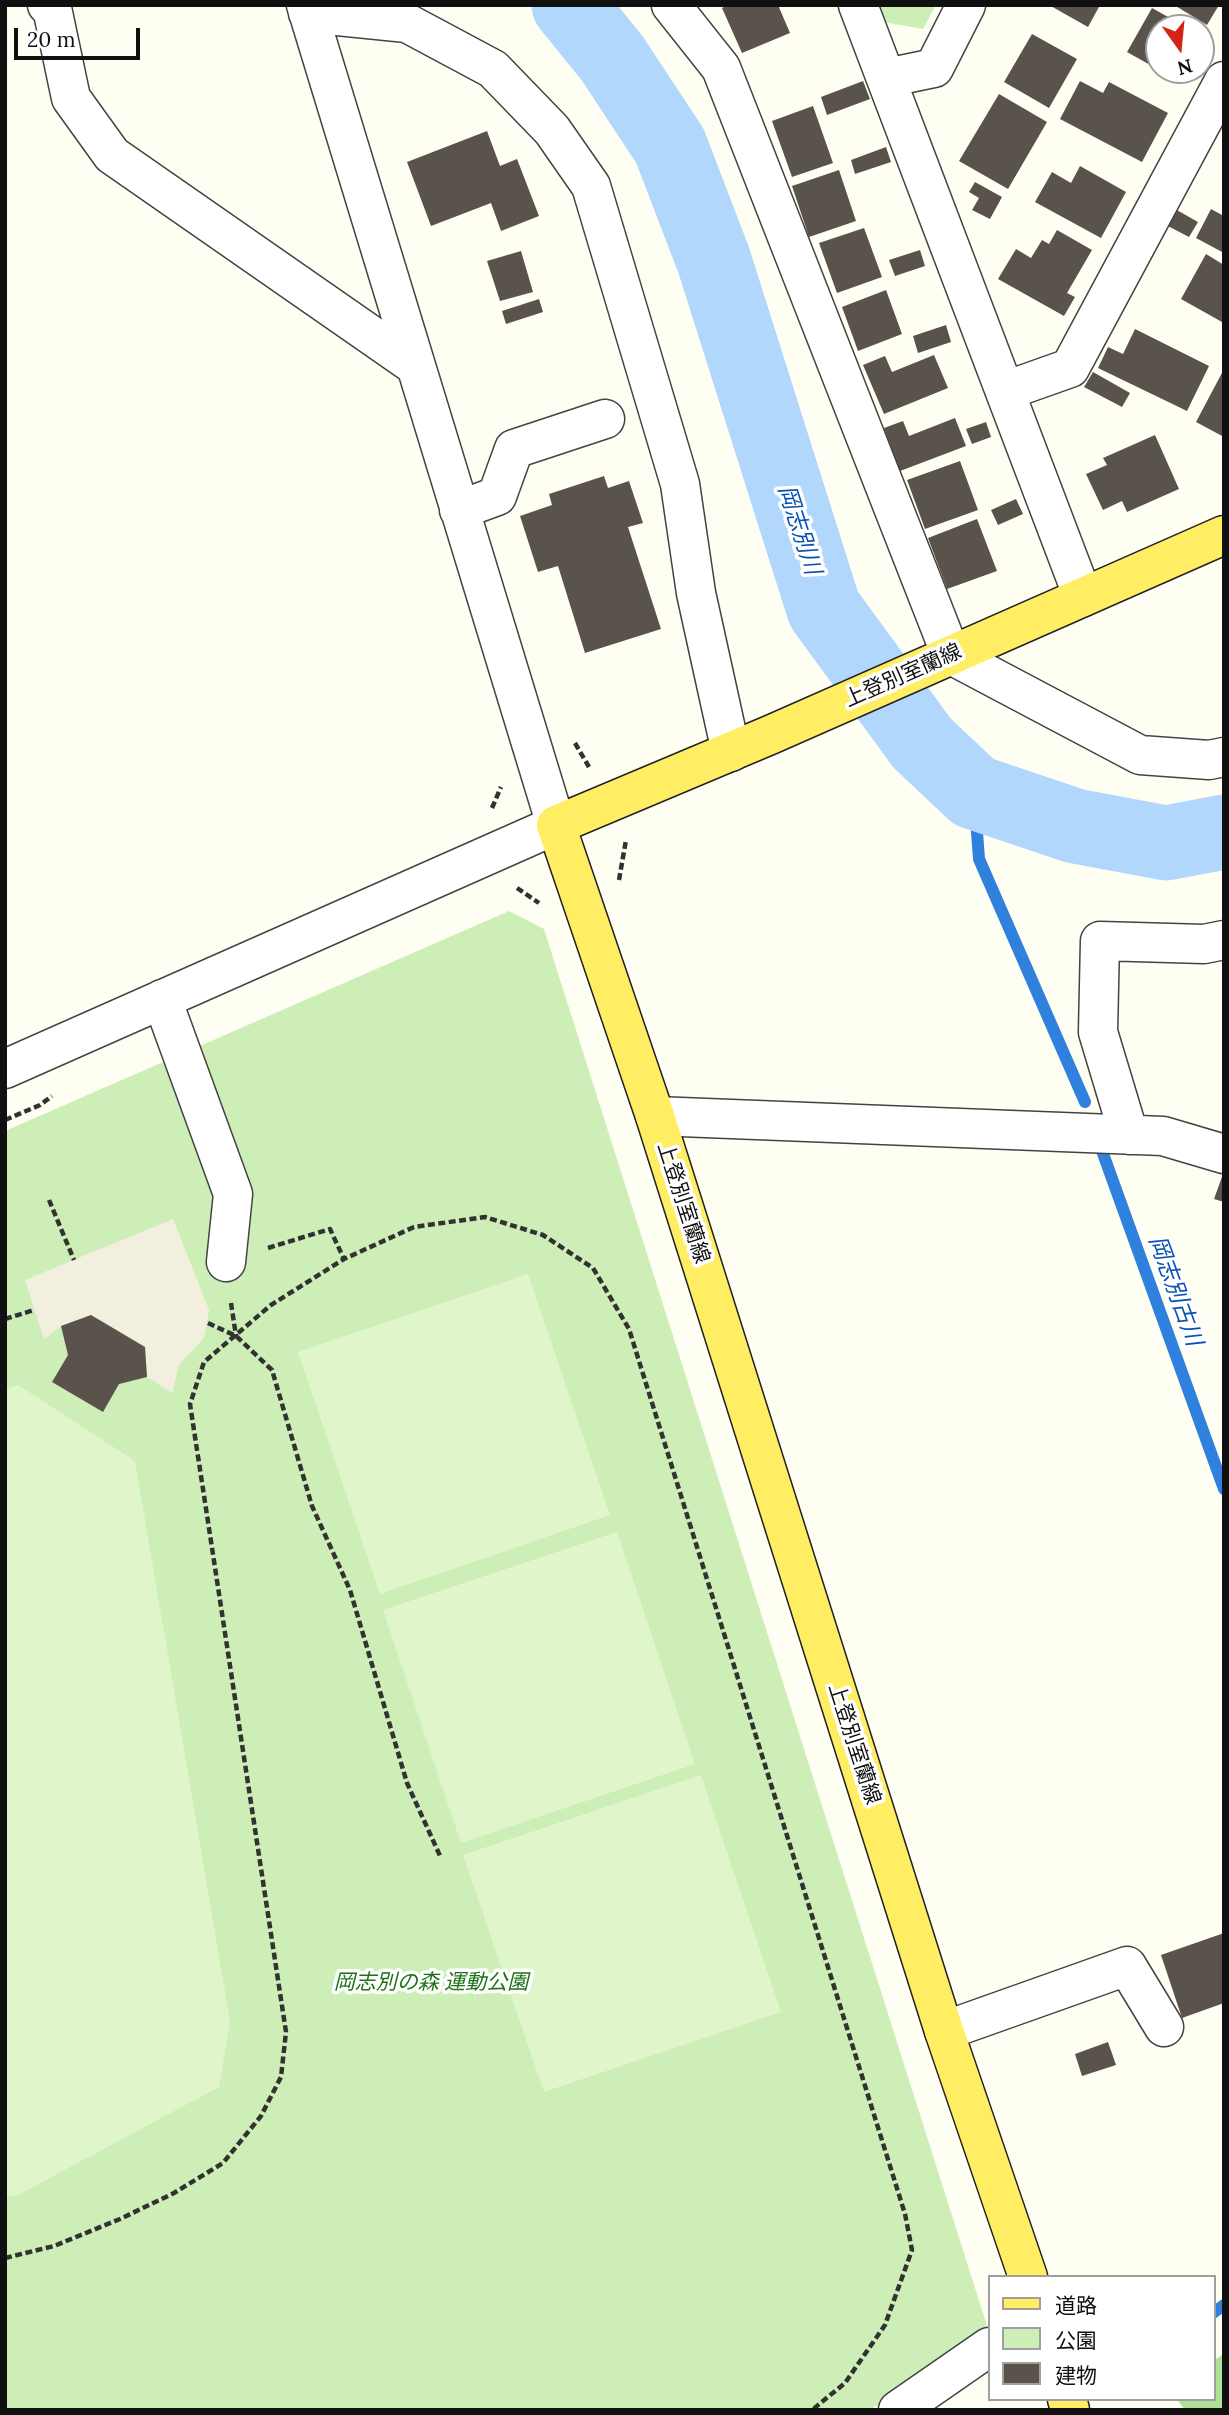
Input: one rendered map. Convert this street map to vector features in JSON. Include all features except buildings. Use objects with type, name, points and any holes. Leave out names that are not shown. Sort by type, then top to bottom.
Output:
[{"type":"main road","name":"上登別室蘭線","points":[[1027,2275],[944,2031],[655,1115],[556,825],[731,752],[1224,535]]},
{"type":"street","points":[[47,5],[52,9],[71,98],[111,155],[414,365]]},
{"type":"street","points":[[671,5],[720,68],[941,660],[1140,755],[1209,760],[1224,757]]},
{"type":"street","points":[[858,5],[1083,597]]},
{"type":"street","points":[[886,78],[934,68],[967,5]]},
{"type":"street","points":[[5,1069],[556,825],[307,9],[407,23],[493,69],[552,130],[591,186],[680,484],[696,593],[731,752]]},
{"type":"street","points":[[1005,391],[1070,368],[1224,81]]},
{"type":"street","points":[[459,509],[497,496],[514,449],[605,419]]},
{"type":"street","points":[[1129,1135],[1098,1032],[1100,941],[1204,944],[1224,940]]},
{"type":"street","points":[[162,999],[233,1194],[226,1262]]},
{"type":"street","points":[[655,1115],[1163,1136],[1224,1154]]},
{"type":"street","points":[[944,2031],[1127,1966],[1164,2027]]},
{"type":"street","points":[[898,2410],[988,2348]]},
{"type":"path","points":[[49,1200],[74,1260]]},
{"type":"path","points":[[5,2258],[54,2246],[120,2219],[174,2193],[223,2163],[261,2116],[281,2077],[286,2032],[190,1404],[204,1362],[271,1306],[344,1259],[414,1227],[485,1217],[543,1235],[593,1268],[629,1329],[905,2214],[912,2250],[885,2325],[845,2383],[812,2410]]},
{"type":"path","points":[[5,1319],[34,1310]]},
{"type":"path","points":[[208,1323],[236,1336],[272,1370],[313,1506],[350,1590],[407,1783],[441,1858]]},
{"type":"green space","points":[[877,5],[936,5],[923,29],[883,22]]},
{"type":"green space","name":"岡志別の森 運動公園","points":[[509,911],[544,929],[988,2329],[870,2410],[5,2410],[5,1131]]},
{"type":"green space","points":[[528,1274],[610,1515],[380,1594],[298,1352]]},
{"type":"green space","points":[[18,1385],[135,1461],[230,2021],[219,2087],[16,2196],[5,2197],[5,1390]]},
{"type":"green space","points":[[617,1532],[695,1764],[461,1843],[383,1610]]},
{"type":"green space","points":[[701,1775],[781,2012],[544,2092],[463,1855]]},
{"type":"green space","points":[[1224,2354],[1224,2410],[1185,2410],[1178,2401],[1215,2401],[1215,2360]]},
{"type":"shaded area","points":[[173,1219],[209,1310],[204,1338],[178,1366],[173,1393],[147,1377],[145,1347],[91,1315],[61,1326],[44,1339],[25,1280]]},
{"type":"waterway","name":"岡志別川","points":[[569,5],[612,58],[670,146],[714,261],[824,609],[922,743],[974,792],[1075,826],[1166,843],[1224,832]]},
{"type":"waterway","name":"岡志別古川","points":[[974,792],[979,859],[1085,1102]]},
{"type":"waterway","name":"岡志別古川","points":[[1101,1148],[1224,1489]]},
{"type":"waterway","name":"岡志別古川","points":[[1215,2312],[1224,2305]]}]
